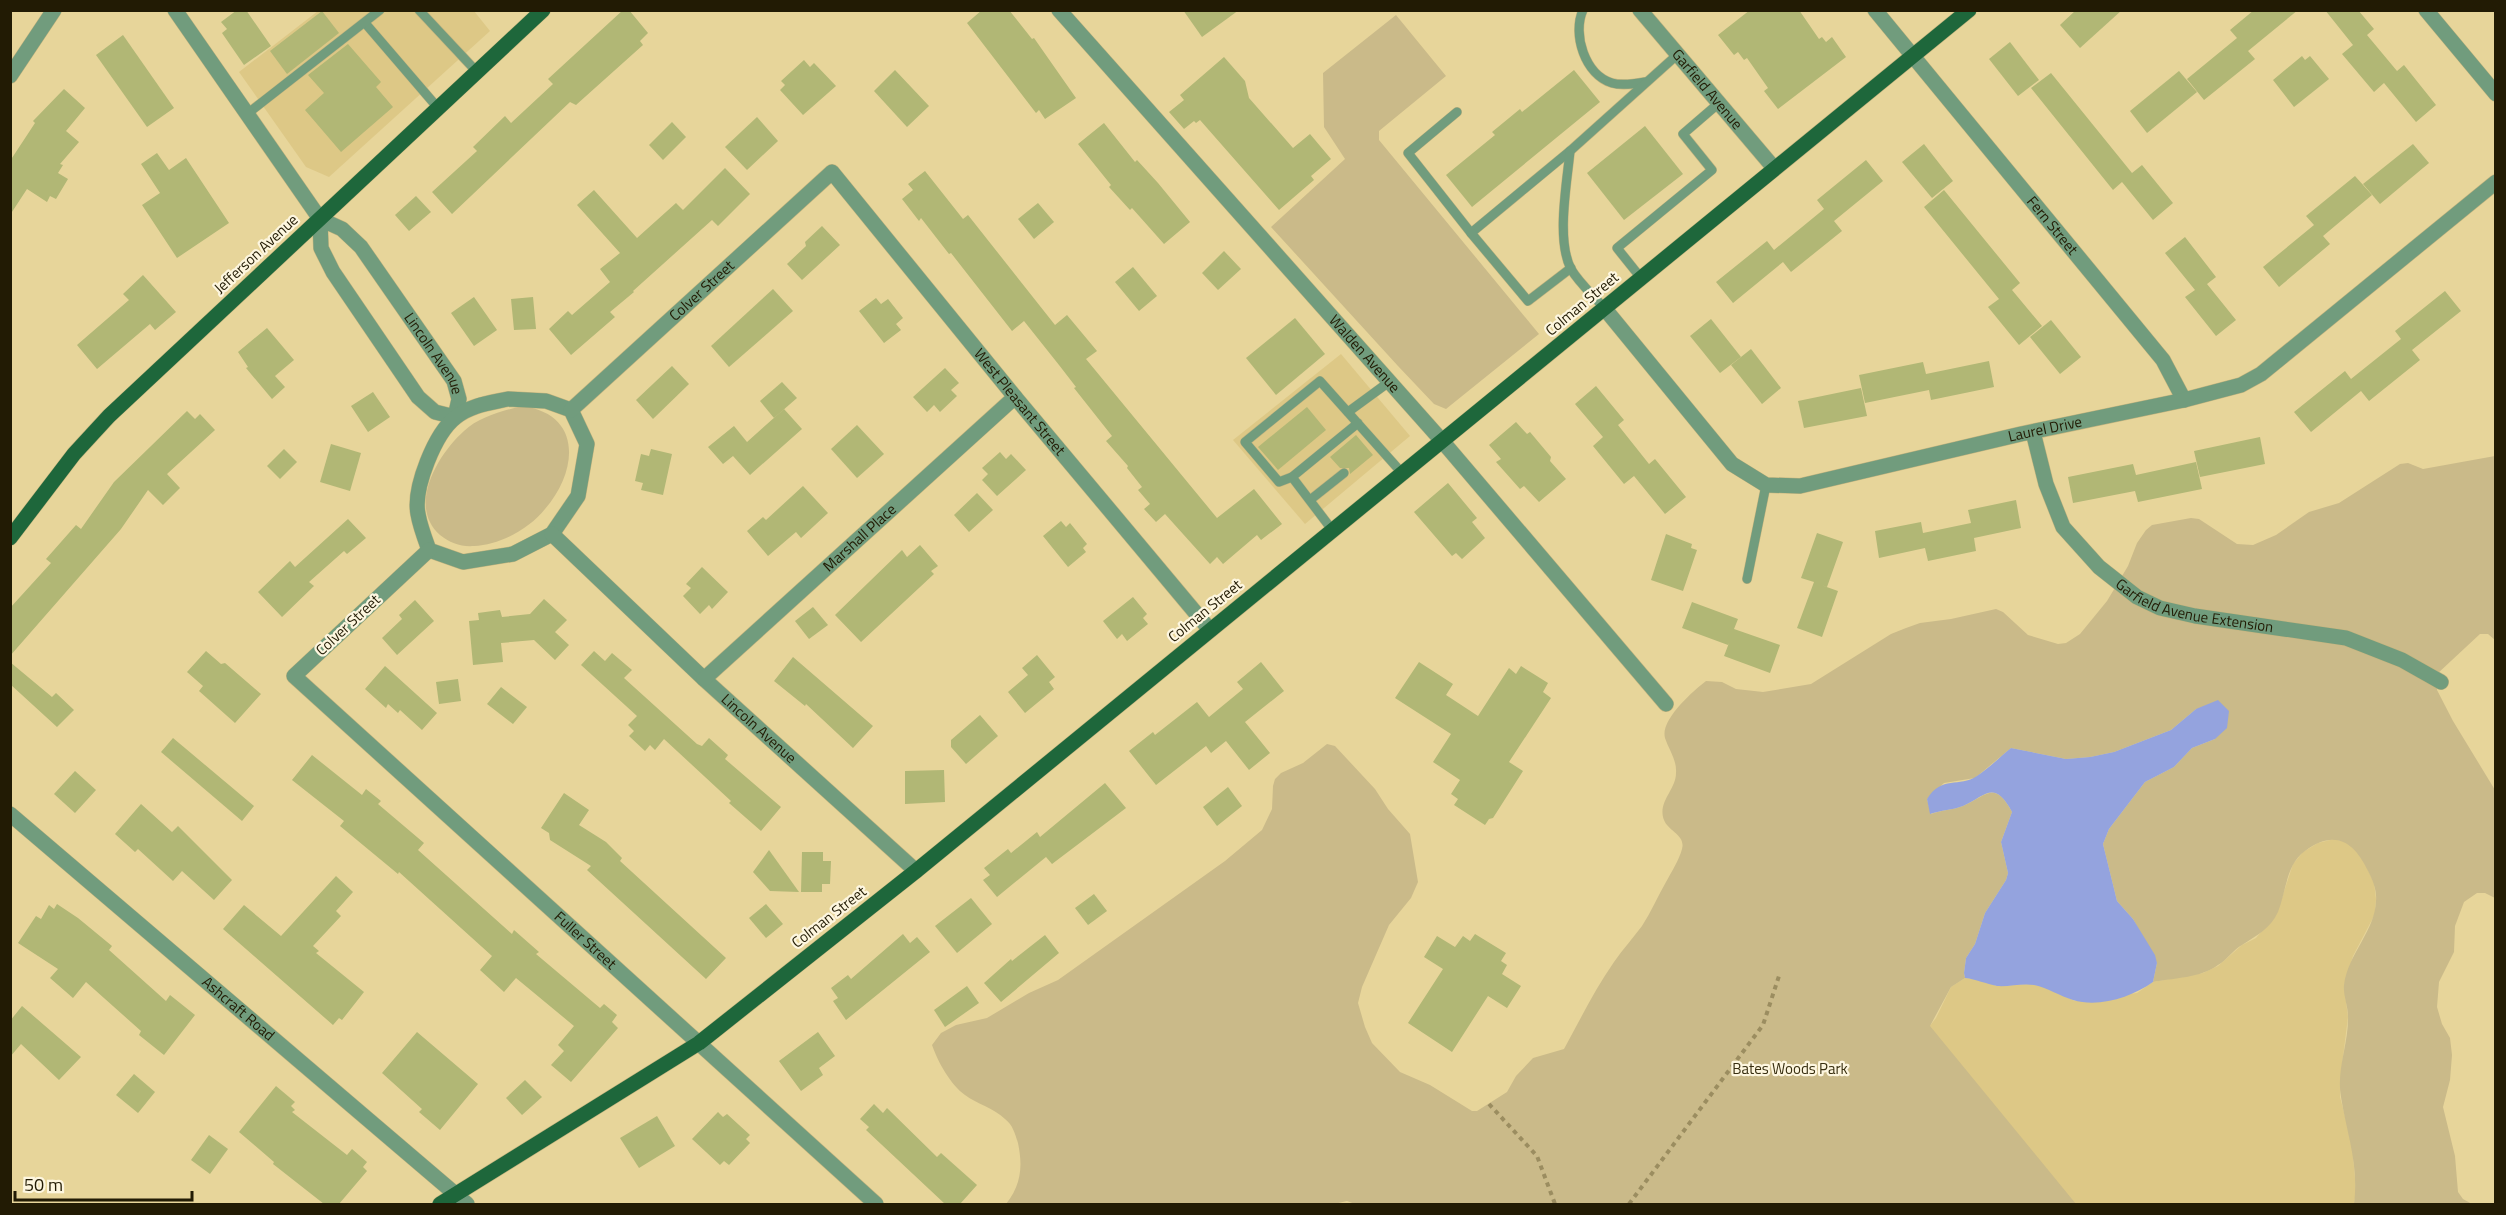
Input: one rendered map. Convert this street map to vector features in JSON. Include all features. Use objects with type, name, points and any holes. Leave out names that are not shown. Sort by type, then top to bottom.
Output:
[{"type":"main road","name":"Jefferson Avenue","points":[[10,538],[74,454],[109,416],[543,10]]},
{"type":"main road","name":"Colman Street","points":[[440,1204],[461,1200],[699,1043],[916,871],[1969,10]]},
{"type":"street","points":[[10,76],[54,10]]},
{"type":"street","name":"Lincoln Avenue","points":[[175,10],[320,219],[342,229],[362,247],[454,381],[459,399],[455,417],[435,412],[418,397],[405,378],[333,272],[321,248],[320,219]]},
{"type":"street","name":"Walden Avenue","points":[[1059,10],[1443,442],[1666,704]]},
{"type":"street","name":"Garfield Avenue","points":[[1640,10],[1774,168]]},
{"type":"street","name":"Fern Street","points":[[1875,10],[2163,360],[2184,400]]},
{"type":"street","points":[[2427,10],[2496,94]]},
{"type":"street","name":"West Pleasant Street","points":[[832,172],[1015,397],[1210,630]]},
{"type":"street","name":"Colver Street","points":[[570,410],[832,172]]},
{"type":"street","name":"Laurel Drive","points":[[1766,485],[1800,486],[2184,400],[2241,385],[2260,374],[2496,182]]},
{"type":"street","points":[[1605,309],[1732,464],[1766,485]]},
{"type":"street","name":"Marshall Place","points":[[704,680],[1015,397]]},
{"type":"street","points":[[508,399],[546,401],[570,410],[587,444],[578,496],[552,534],[513,554],[463,562],[429,550],[417,513],[421,482],[430,452],[455,417],[477,405],[508,399]]},
{"type":"street","name":"Garfield Avenue Extension","points":[[2033,432],[2046,484],[2063,528],[2099,567],[2137,597],[2160,608],[2195,616],[2346,638],[2402,660],[2441,682]]},
{"type":"street","name":"Lincoln Avenue","points":[[552,534],[704,680],[916,871]]},
{"type":"street","name":"Colver Street","points":[[294,676],[429,550]]},
{"type":"street","name":"Fuller Street","points":[[294,676],[876,1204]]},
{"type":"street","name":"Ashcraft Road","points":[[10,814],[461,1200]]},
{"type":"lane","points":[[247,114],[380,10]]},
{"type":"lane","points":[[419,10],[477,72]]},
{"type":"lane","points":[[1583,10],[1579,20],[1580,38],[1594,72],[1610,83],[1627,85],[1645,82]]},
{"type":"lane","points":[[365,23],[438,108]]},
{"type":"lane","points":[[1471,233],[1570,151],[1677,55]]},
{"type":"lane","points":[[1641,278],[1617,248],[1712,170],[1683,135],[1719,103]]},
{"type":"lane","points":[[1457,112],[1408,153],[1528,301],[1571,268]]},
{"type":"lane","points":[[1570,151],[1563,226],[1571,268],[1605,309]]},
{"type":"lane","points":[[1358,423],[1292,477],[1279,482],[1245,442],[1320,381],[1358,423],[1374,448],[1402,472]]},
{"type":"lane","points":[[1348,412],[1389,382]]},
{"type":"lane","points":[[1310,500],[1344,472]]},
{"type":"lane","points":[[1292,477],[1333,531]]},
{"type":"lane","points":[[1747,579],[1766,485]]},
{"type":"path","points":[[1629,1204],[1762,1025],[1779,976]]},
{"type":"path","points":[[1489,1104],[1537,1156],[1555,1204]]},
{"type":"shaded area","points":[[318,11],[474,11],[490,31],[329,177],[306,167],[239,72]]},
{"type":"shaded area","points":[[1341,354],[1410,436],[1305,524],[1233,440]]},
{"type":"shaded area","points":[[2334,839],[2349,843],[2361,855],[2374,883],[2376,899],[2375,914],[2353,956],[2344,986],[2348,1017],[2340,1097],[2352,1143],[2356,1191],[2354,1204],[1977,1204],[1926,1031],[1936,1018],[1951,987],[1965,978],[1982,980],[1996,986],[2030,984],[2045,987],[2075,1001],[2137,993],[2153,982],[2203,973],[2218,966],[2242,945],[2256,938],[2277,913],[2293,864],[2303,852],[2318,843]]},
{"type":"green space","points":[[1396,15],[1446,76],[1379,131],[1379,140],[1539,334],[1446,409],[1434,404],[1271,227],[1345,159],[1324,127],[1323,73]]},
{"type":"green space","points":[[522,406],[542,411],[556,420],[565,432],[569,446],[568,462],[564,478],[556,494],[531,523],[504,539],[484,545],[469,546],[448,540],[440,535],[430,523],[426,510],[426,495],[436,466],[454,441],[470,426],[491,415]]},
{"type":"green space","name":"Bates Woods Park","points":[[2495,456],[2495,640],[2488,634],[2480,634],[2437,674],[2437,690],[2495,790],[2495,898],[2485,893],[2477,893],[2464,902],[2455,926],[2454,952],[2439,982],[2437,1007],[2442,1024],[2450,1038],[2452,1055],[2450,1080],[2443,1107],[2455,1156],[2458,1192],[2463,1199],[2472,1204],[2354,1204],[2354,1163],[2340,1087],[2348,1026],[2344,985],[2346,974],[2375,912],[2376,897],[2368,871],[2350,846],[2334,840],[2325,841],[2305,851],[2290,871],[2278,912],[2271,923],[2221,963],[2203,973],[2153,982],[2157,963],[2133,919],[2117,901],[2103,844],[2109,829],[2145,782],[2174,767],[2192,748],[2215,739],[2196,709],[2171,730],[2114,752],[2066,759],[2011,748],[1975,778],[1944,783],[1927,799],[1931,814],[1963,806],[1985,795],[1995,793],[2001,796],[2012,812],[2001,842],[2008,873],[2006,880],[1985,913],[1975,944],[1966,958],[1965,978],[1951,987],[1930,1026],[2076,1204],[1355,1204],[1347,1201],[1334,1204],[1006,1204],[1015,1190],[1020,1175],[1018,1143],[1013,1130],[1001,1115],[970,1098],[954,1085],[932,1045],[941,1033],[956,1025],[987,1018],[1029,993],[1058,980],[1225,861],[1262,830],[1272,809],[1275,779],[1281,773],[1303,763],[1327,744],[1335,746],[1375,789],[1388,809],[1410,834],[1418,882],[1411,898],[1389,925],[1362,987],[1358,1003],[1365,1027],[1372,1043],[1400,1072],[1430,1085],[1472,1111],[1477,1111],[1507,1092],[1516,1076],[1533,1058],[1564,1049],[1600,983],[1642,926],[1675,866],[1683,844],[1666,824],[1663,814],[1663,807],[1676,773],[1665,731],[1667,723],[1679,706],[1706,681],[1722,682],[1736,689],[1763,692],[1811,684],[1891,634],[1920,623],[1996,609],[2003,612],[2028,635],[2058,644],[2066,643],[2080,634],[2107,601],[2128,566],[2137,543],[2152,525],[2191,518],[2199,519],[2237,544],[2253,545],[2276,535],[2309,512],[2339,503],[2400,464],[2408,463],[2423,469]]},
{"type":"water","points":[[2218,700],[2229,711],[2227,728],[2215,739],[2192,748],[2174,767],[2145,782],[2109,829],[2103,844],[2117,901],[2133,919],[2155,955],[2157,963],[2153,982],[2115,1000],[2094,1003],[2073,1000],[2034,985],[1997,986],[1965,978],[1966,958],[1975,944],[1985,913],[2008,873],[2001,842],[2012,812],[2000,796],[1989,793],[1963,806],[1930,814],[1927,799],[1933,792],[1945,784],[1977,776],[2011,748],[2066,759],[2114,752],[2171,730],[2196,709]]},
{"type":"building","points":[[237,10],[246,10],[271,46],[244,65],[222,33],[227,29],[221,22]]},
{"type":"building","points":[[623,10],[629,10],[648,33],[640,41],[643,45],[576,105],[570,102],[452,214],[432,192],[477,151],[473,147],[505,116],[511,123],[553,84],[548,79]]},
{"type":"building","points":[[982,10],[1009,10],[1032,39],[1034,38],[1076,98],[1045,119],[1039,110],[1036,113],[967,23]]},
{"type":"building","points":[[1183,10],[1239,10],[1202,37]]},
{"type":"building","points":[[1750,10],[1799,10],[1819,39],[1822,37],[1826,42],[1832,37],[1846,57],[1778,109],[1764,91],[1768,88],[1747,58],[1744,60],[1738,52],[1734,55],[1718,35]]},
{"type":"building","points":[[2076,10],[2122,10],[2080,48],[2060,25]]},
{"type":"building","points":[[2254,10],[2298,10],[2248,51],[2255,59],[2204,100],[2187,79],[2237,38],[2230,30]]},
{"type":"building","points":[[2325,10],[2358,10],[2374,29],[2367,35],[2397,71],[2404,65],[2436,105],[2416,122],[2384,83],[2374,92],[2342,54],[2353,45]]},
{"type":"building","points":[[322,11],[339,33],[287,74],[270,51]]},
{"type":"building","points":[[123,35],[174,108],[147,127],[96,55]]},
{"type":"building","points":[[2010,42],[2039,80],[2018,96],[1989,59]]},
{"type":"building","points":[[348,44],[381,82],[376,87],[393,107],[341,152],[305,110],[324,93],[308,75]]},
{"type":"building","points":[[2302,56],[2305,60],[2310,56],[2329,79],[2294,107],[2273,80]]},
{"type":"building","points":[[1224,57],[1245,81],[1249,98],[1293,148],[1310,134],[1331,159],[1311,176],[1314,180],[1279,210],[1200,120],[1196,123],[1194,121],[1184,129],[1169,112],[1184,100],[1180,95]]},
{"type":"building","points":[[804,60],[810,67],[814,63],[836,86],[803,115],[780,90],[785,85],[781,81]]},
{"type":"building","points":[[895,70],[929,106],[907,127],[874,91]]},
{"type":"building","points":[[1574,70],[1600,102],[1472,207],[1446,175],[1495,135],[1492,132],[1520,109],[1522,112]]},
{"type":"building","points":[[2179,71],[2197,92],[2147,133],[2130,111]]},
{"type":"building","points":[[2051,73],[2132,173],[2142,165],[2173,203],[2153,220],[2122,182],[2113,190],[2031,88]]},
{"type":"building","points":[[64,89],[85,108],[66,131],[79,142],[60,164],[63,165],[58,173],[68,179],[56,199],[50,196],[47,202],[27,189],[10,215],[10,161],[35,123],[33,121]]},
{"type":"building","points":[[757,117],[778,141],[747,170],[725,147]]},
{"type":"building","points":[[672,122],[686,137],[663,160],[649,145]]},
{"type":"building","points":[[1104,123],[1135,162],[1137,160],[1190,222],[1164,244],[1132,208],[1130,210],[1109,187],[1111,185],[1078,144]]},
{"type":"building","points":[[1645,126],[1683,174],[1624,220],[1587,173]]},
{"type":"building","points":[[1924,144],[1953,181],[1932,198],[1902,162]]},
{"type":"building","points":[[2413,144],[2429,163],[2380,204],[2363,184]]},
{"type":"building","points":[[157,153],[169,170],[186,158],[229,223],[177,258],[142,205],[160,193],[141,164]]},
{"type":"building","points":[[1866,160],[1883,181],[1834,221],[1842,231],[1791,272],[1783,262],[1733,303],[1716,282],[1767,241],[1774,250],[1824,209],[1817,200]]},
{"type":"building","points":[[725,168],[750,194],[718,226],[712,220],[633,291],[610,312],[615,317],[571,355],[549,329],[568,311],[572,315],[610,282],[600,269],[620,253],[577,205],[594,190],[637,238],[676,203],[683,210]]},
{"type":"building","points":[[925,171],[963,219],[968,215],[1055,325],[1067,315],[1097,351],[1086,359],[1217,518],[1254,489],[1282,524],[1261,540],[1257,535],[1223,564],[1217,557],[1210,564],[1165,514],[1156,522],[1144,509],[1150,504],[1138,490],[1142,487],[1127,468],[1128,466],[1106,441],[1112,436],[1059,365],[1024,321],[1012,331],[951,253],[949,254],[921,218],[919,221],[902,199],[913,190],[908,184]]},
{"type":"building","points":[[2355,176],[2372,195],[2323,236],[2330,244],[2279,287],[2263,267],[2314,225],[2306,216]]},
{"type":"building","points":[[1944,190],[2020,283],[2012,290],[2042,326],[2019,345],[1988,307],[1999,299],[1924,207]]},
{"type":"building","points":[[416,196],[431,212],[409,231],[395,215]]},
{"type":"building","points":[[1038,203],[1054,222],[1034,239],[1018,219]]},
{"type":"building","points":[[822,226],[840,245],[802,280],[787,264]]},
{"type":"building","points":[[2185,237],[2216,277],[2207,284],[2236,320],[2216,336],[2185,297],[2195,290],[2165,253]]},
{"type":"building","points":[[1224,251],[1241,269],[1218,290],[1202,273]]},
{"type":"building","points":[[1133,267],[1157,296],[1139,311],[1115,282]]},
{"type":"building","points":[[143,275],[176,312],[155,330],[150,324],[97,369],[77,345],[129,300],[123,294]]},
{"type":"building","points":[[773,289],[793,311],[729,367],[711,346]]},
{"type":"building","points":[[2445,291],[2461,311],[2412,350],[2420,360],[2369,401],[2361,391],[2311,432],[2294,412],[2345,371],[2351,379],[2401,339],[2395,331]]},
{"type":"building","points":[[474,297],[497,330],[474,346],[451,313]]},
{"type":"building","points":[[533,297],[536,329],[514,330],[511,299]]},
{"type":"building","points":[[876,298],[881,304],[888,299],[903,318],[896,324],[901,330],[884,343],[859,311]]},
{"type":"building","points":[[1295,318],[1325,354],[1276,395],[1246,358]]},
{"type":"building","points":[[1711,319],[1741,357],[1720,373],[1690,336]]},
{"type":"building","points":[[2051,320],[2081,357],[2060,374],[2030,337]]},
{"type":"building","points":[[267,328],[294,360],[275,376],[285,387],[272,399],[246,368],[248,367],[238,352]]},
{"type":"building","points":[[1751,349],[1781,388],[1762,404],[1731,365]]},
{"type":"building","points":[[1989,361],[1994,387],[1931,400],[1929,390],[1865,403],[1859,375],[1923,362],[1926,374]]},
{"type":"building","points":[[672,366],[689,384],[653,419],[636,400]]},
{"type":"building","points":[[945,368],[959,383],[951,390],[957,396],[940,412],[934,405],[927,412],[913,397]]},
{"type":"building","points":[[782,382],[797,398],[774,418],[760,401]]},
{"type":"building","points":[[1596,386],[1624,420],[1618,425],[1649,464],[1655,459],[1686,497],[1665,514],[1634,476],[1624,484],[1593,446],[1603,437],[1575,404]]},
{"type":"building","points":[[1861,388],[1867,416],[1804,428],[1798,401]]},
{"type":"building","points":[[373,392],[390,417],[368,432],[351,406]]},
{"type":"building","points":[[1307,407],[1326,430],[1278,470],[1258,447]]},
{"type":"building","points":[[784,409],[802,429],[750,475],[733,456],[723,464],[708,447],[734,426],[747,442]]},
{"type":"building","points":[[187,411],[195,419],[200,414],[215,430],[167,474],[180,488],[163,505],[148,490],[121,529],[10,656],[10,608],[51,563],[46,559],[76,525],[81,529],[114,482]]},
{"type":"building","points":[[1516,422],[1527,434],[1530,432],[1566,479],[1539,502],[1524,486],[1520,489],[1496,462],[1501,459],[1489,445]]},
{"type":"building","points":[[857,425],[884,454],[857,478],[831,449]]},
{"type":"building","points":[[1356,435],[1373,455],[1350,474],[1349,468],[1340,468],[1330,457]]},
{"type":"building","points":[[2260,437],[2265,464],[2200,477],[2194,451]]},
{"type":"building","points":[[331,444],[361,453],[350,491],[320,482]]},
{"type":"building","points":[[284,449],[297,462],[280,479],[267,466]]},
{"type":"building","points":[[651,449],[672,454],[663,495],[641,490],[643,483],[635,481],[641,454],[649,456]]},
{"type":"building","points":[[1000,452],[1006,459],[1011,454],[1026,470],[997,496],[982,480],[988,474],[982,468]]},
{"type":"building","points":[[2196,462],[2202,489],[2138,502],[2135,491],[2073,503],[2068,477],[2133,464],[2136,475]]},
{"type":"building","points":[[1448,483],[1477,518],[1472,522],[1485,538],[1462,559],[1456,553],[1452,556],[1414,512]]},
{"type":"building","points":[[803,486],[828,513],[801,538],[796,532],[768,556],[747,531],[763,517],[766,520]]},
{"type":"building","points":[[977,493],[993,510],[969,532],[954,515]]},
{"type":"building","points":[[2016,500],[2021,528],[1974,538],[1976,551],[1928,561],[1925,548],[1879,558],[1875,531],[1921,522],[1923,533],[1971,523],[1968,510]]},
{"type":"building","points":[[348,519],[366,538],[347,554],[344,551],[309,582],[314,586],[282,617],[258,592],[290,561],[295,567]]},
{"type":"building","points":[[1061,521],[1066,527],[1070,523],[1087,544],[1083,548],[1086,552],[1068,567],[1043,536]]},
{"type":"building","points":[[1817,533],[1843,542],[1827,587],[1821,585],[1838,591],[1822,637],[1797,628],[1814,582],[1801,578]]},
{"type":"building","points":[[1666,534],[1692,544],[1691,548],[1697,550],[1683,591],[1651,580]]},
{"type":"building","points":[[920,545],[938,566],[931,571],[934,574],[861,642],[835,615],[902,550],[907,557]]},
{"type":"building","points":[[702,567],[728,592],[712,609],[709,605],[700,614],[683,596],[691,588],[686,584]]},
{"type":"building","points":[[1133,597],[1147,614],[1143,618],[1148,624],[1127,641],[1122,634],[1117,639],[1103,621]]},
{"type":"building","points":[[544,599],[567,620],[555,632],[569,645],[555,660],[534,640],[501,643],[503,662],[473,665],[469,621],[479,620],[478,613],[500,610],[502,617],[530,614]]},
{"type":"building","points":[[415,600],[434,621],[397,655],[382,638],[402,619],[399,615]]},
{"type":"building","points":[[1692,602],[1738,619],[1734,629],[1780,645],[1770,673],[1724,656],[1729,643],[1728,645],[1682,628]]},
{"type":"building","points":[[813,607],[828,625],[809,639],[795,621]]},
{"type":"building","points":[[206,651],[221,664],[225,663],[261,694],[235,723],[199,691],[203,686],[187,672]]},
{"type":"building","points":[[594,651],[605,661],[612,653],[632,670],[624,678],[697,744],[702,746],[709,738],[728,755],[725,759],[781,807],[761,831],[664,739],[655,750],[650,745],[645,751],[629,736],[634,731],[628,725],[637,716],[581,665]]},
{"type":"building","points":[[1037,655],[1055,677],[1049,682],[1054,689],[1025,713],[1008,692],[1028,675],[1022,668]]},
{"type":"building","points":[[793,657],[873,726],[853,748],[806,704],[805,706],[774,681]]},
{"type":"building","points":[[10,662],[52,697],[56,693],[74,710],[57,727],[10,684]]},
{"type":"building","points":[[1261,662],[1284,691],[1245,722],[1270,753],[1249,770],[1226,741],[1211,753],[1206,746],[1156,785],[1129,751],[1153,732],[1155,735],[1197,702],[1209,717],[1243,689],[1237,682]]},
{"type":"building","points":[[1419,662],[1453,684],[1446,695],[1478,716],[1509,668],[1516,674],[1521,666],[1548,683],[1543,692],[1551,698],[1509,762],[1523,771],[1493,818],[1489,819],[1485,825],[1454,805],[1458,799],[1451,794],[1460,780],[1433,762],[1451,734],[1395,698]]},
{"type":"building","points":[[385,666],[437,713],[422,730],[400,710],[398,713],[388,704],[386,708],[365,689]]},
{"type":"building","points":[[458,679],[461,701],[439,704],[436,682]]},
{"type":"building","points":[[501,687],[527,707],[513,724],[487,704]]},
{"type":"building","points":[[980,715],[998,736],[966,764],[951,747],[951,740]]},
{"type":"building","points":[[173,738],[254,806],[242,821],[161,752]]},
{"type":"building","points":[[312,755],[362,795],[366,789],[381,801],[378,804],[424,843],[418,850],[512,934],[514,930],[539,952],[536,954],[600,1008],[604,1004],[617,1015],[612,1022],[618,1028],[571,1082],[551,1065],[564,1051],[558,1045],[574,1026],[516,978],[504,992],[480,970],[492,956],[399,872],[398,874],[340,826],[344,821],[292,780]]},
{"type":"building","points":[[944,770],[945,802],[905,804],[905,771]]},
{"type":"building","points":[[75,771],[96,790],[75,813],[54,794]]},
{"type":"building","points":[[1105,783],[1126,808],[1052,864],[1046,857],[997,897],[983,880],[990,875],[984,868],[1008,849],[1011,853],[1037,832],[1040,837]]},
{"type":"building","points":[[1228,787],[1242,806],[1217,826],[1203,807]]},
{"type":"building","points":[[564,793],[589,810],[579,825],[606,842],[622,858],[620,861],[726,958],[706,979],[587,870],[591,866],[550,840],[549,833],[541,828]]},
{"type":"building","points":[[141,804],[172,832],[178,826],[232,880],[214,900],[182,871],[173,881],[138,849],[135,852],[115,834]]},
{"type":"building","points":[[769,850],[799,892],[770,891],[753,872]]},
{"type":"building","points":[[802,852],[823,852],[823,861],[831,861],[830,884],[822,884],[822,892],[801,892]]},
{"type":"building","points":[[336,876],[353,892],[336,911],[341,916],[313,946],[319,951],[316,953],[364,992],[342,1020],[339,1018],[333,1025],[223,929],[244,905],[281,936]]},
{"type":"building","points":[[1094,894],[1107,911],[1088,925],[1075,908]]},
{"type":"building","points":[[971,898],[992,924],[957,953],[935,926]]},
{"type":"building","points":[[57,904],[112,946],[109,950],[166,1001],[170,995],[195,1015],[164,1055],[139,1035],[141,1031],[86,982],[73,998],[50,978],[58,969],[18,943],[36,916],[41,919],[49,905],[54,909]]},
{"type":"building","points":[[766,904],[783,924],[766,938],[749,918]]},
{"type":"building","points":[[903,934],[910,943],[917,937],[930,952],[846,1020],[833,1001],[838,998],[831,988],[848,975],[851,979]]},
{"type":"building","points":[[1475,934],[1506,953],[1501,961],[1507,965],[1502,974],[1521,986],[1507,1008],[1488,996],[1452,1052],[1408,1023],[1443,969],[1424,957],[1437,936],[1455,947],[1463,936],[1470,941]]},
{"type":"building","points":[[1045,935],[1059,953],[1001,1002],[984,983],[1011,959],[1012,961]]},
{"type":"building","points":[[967,986],[979,1003],[945,1027],[934,1010]]},
{"type":"building","points":[[22,1006],[81,1057],[59,1080],[21,1044],[10,1057],[10,1021]]},
{"type":"building","points":[[417,1032],[478,1084],[440,1130],[419,1112],[422,1109],[382,1073]]},
{"type":"building","points":[[818,1032],[835,1056],[819,1068],[823,1075],[801,1091],[779,1061]]},
{"type":"building","points":[[134,1074],[155,1092],[138,1113],[116,1095]]},
{"type":"building","points":[[525,1080],[542,1097],[522,1115],[506,1098]]},
{"type":"building","points":[[276,1086],[295,1102],[291,1106],[295,1110],[292,1112],[347,1155],[352,1149],[367,1162],[363,1167],[367,1171],[339,1204],[324,1204],[273,1164],[274,1162],[239,1132]]},
{"type":"building","points":[[874,1104],[883,1113],[887,1108],[937,1157],[941,1153],[977,1185],[960,1204],[945,1204],[866,1130],[869,1127],[860,1119]]},
{"type":"building","points":[[718,1112],[723,1117],[727,1114],[750,1135],[746,1139],[750,1143],[729,1165],[724,1161],[720,1165],[692,1139]]},
{"type":"building","points":[[657,1116],[675,1146],[639,1168],[620,1138]]},
{"type":"building","points":[[209,1135],[228,1149],[210,1174],[191,1160]]}]
